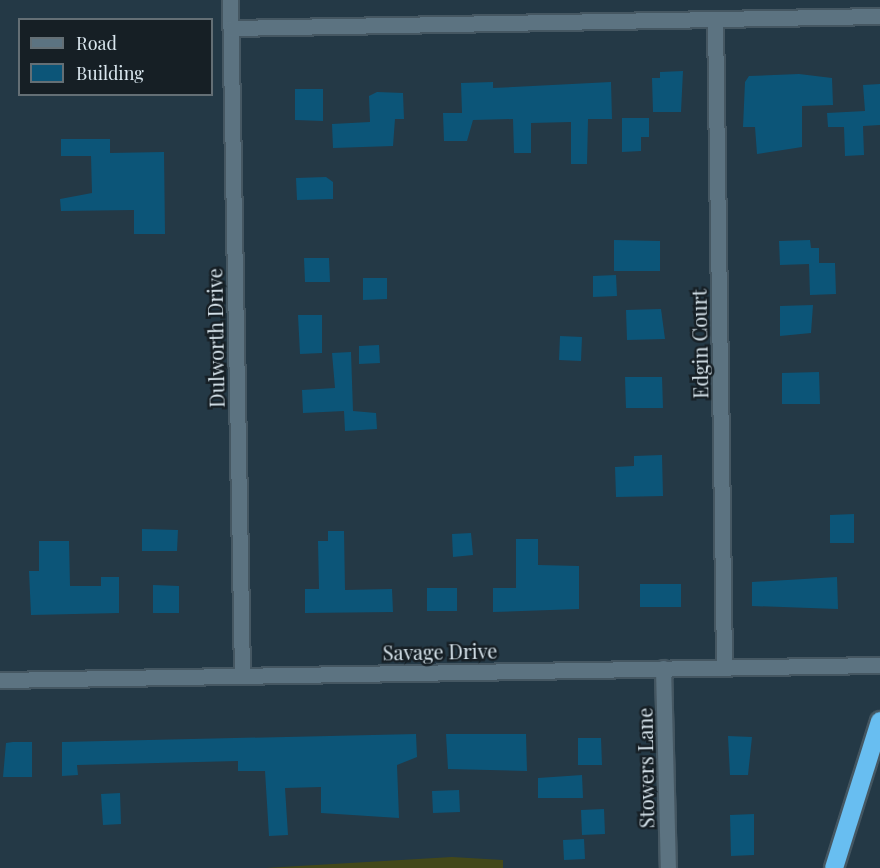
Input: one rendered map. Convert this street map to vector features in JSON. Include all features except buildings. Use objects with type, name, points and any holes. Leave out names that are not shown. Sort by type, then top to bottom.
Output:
[{"type":"highway","points":[[834,868],[879,723]]},
{"type":"street","name":"Dulworth Drive","points":[[230,0],[242,675]]},
{"type":"street","points":[[231,28],[880,16]]},
{"type":"street","name":"Edgin Court","points":[[715,19],[718,527],[724,667]]},
{"type":"street","name":"Savage Drive","points":[[0,680],[880,665]]},
{"type":"street","name":"Stowers Lane","points":[[663,668],[668,868]]},
{"type":"green space","points":[[452,857],[503,860],[503,868],[265,868]]}]
